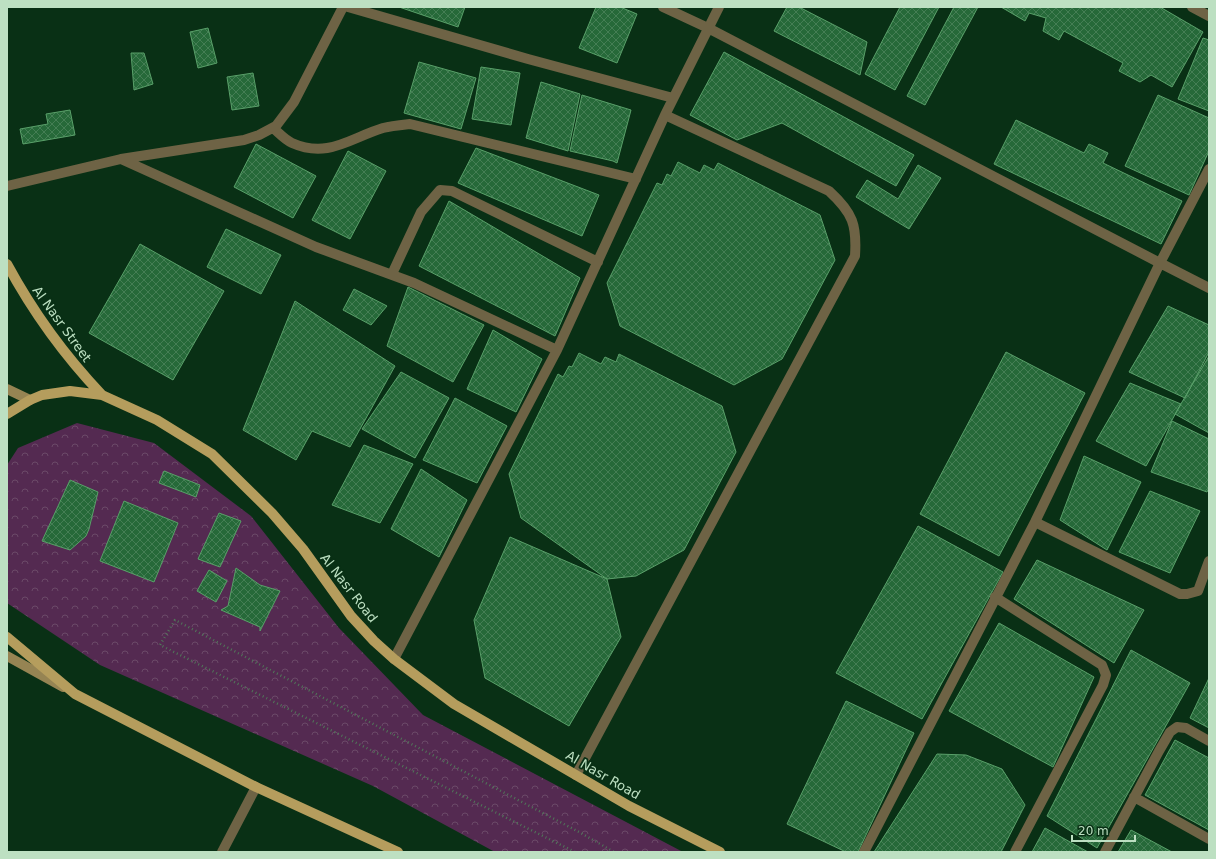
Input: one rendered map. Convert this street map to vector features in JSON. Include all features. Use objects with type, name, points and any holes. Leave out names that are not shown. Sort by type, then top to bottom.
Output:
[{"type":"main road","name":"Al Nasr Street","points":[[7,264],[37,316],[78,370],[102,395]]},
{"type":"main road","name":"Al Nasr Road","points":[[7,414],[30,400],[42,395],[70,391],[102,395],[157,420],[212,454],[272,513],[303,550],[351,616],[374,641],[394,659],[454,704],[629,806],[720,852]]},
{"type":"main road","points":[[7,637],[75,694],[256,787],[398,852]]},
{"type":"street","points":[[7,186],[121,159],[244,140],[259,136],[276,126],[294,102],[343,7]]},
{"type":"street","points":[[348,7],[528,59],[673,98]]},
{"type":"street","points":[[663,7],[708,28],[1209,288]]},
{"type":"street","points":[[394,659],[557,350],[673,98],[719,7]]},
{"type":"street","points":[[1192,7],[1209,16]]},
{"type":"street","points":[[576,775],[855,256],[856,238],[852,220],[843,204],[829,191],[665,115]]},
{"type":"street","points":[[272,128],[291,142],[307,148],[323,149],[336,148],[384,128],[410,124],[636,179]]},
{"type":"street","points":[[121,159],[316,247],[414,283],[557,350]]},
{"type":"street","points":[[864,852],[1035,522],[1160,263],[1209,169]]},
{"type":"street","points":[[392,274],[421,212],[440,190],[452,191],[598,262]]},
{"type":"street","points":[[7,389],[30,400]]},
{"type":"street","points":[[1035,522],[1180,594],[1198,591],[1209,562]]},
{"type":"street","points":[[996,598],[1102,665],[1106,675],[1103,685],[1015,852]]},
{"type":"street","points":[[7,656],[75,694]]},
{"type":"street","points":[[1105,852],[1170,732],[1177,727],[1186,728],[1209,741]]},
{"type":"street","points":[[222,852],[256,787]]},
{"type":"street","points":[[1134,797],[1209,839]]},
{"type":"path","points":[[575,852],[160,645],[175,620],[567,825],[614,852]]},
{"type":"green space","points":[[77,423],[154,443],[251,516],[339,628],[423,715],[683,852],[495,852],[373,786],[100,665],[7,603],[7,465],[18,448]]},
{"type":"building","points":[[399,7],[465,7],[458,27]]},
{"type":"building","points":[[596,7],[620,7],[637,14],[617,63],[579,48]]},
{"type":"building","points":[[787,7],[799,7],[867,42],[860,75],[774,31]]},
{"type":"building","points":[[900,7],[939,7],[895,90],[865,74]]},
{"type":"building","points":[[954,7],[978,7],[925,105],[907,96]]},
{"type":"building","points":[[1001,7],[1160,7],[1203,32],[1172,87],[1151,75],[1140,82],[1119,71],[1123,63],[1064,31],[1059,40],[1043,31],[1046,18],[1029,13],[1025,21]]},
{"type":"building","points":[[208,28],[217,63],[198,68],[190,32]]},
{"type":"building","points":[[1203,38],[1209,40],[1209,111],[1178,99]]},
{"type":"building","points":[[724,52],[914,155],[896,186],[782,123],[737,140],[690,115]]},
{"type":"building","points":[[131,53],[144,53],[153,84],[134,90]]},
{"type":"building","points":[[419,62],[476,78],[461,129],[404,113]]},
{"type":"building","points":[[481,67],[520,73],[511,125],[472,119]]},
{"type":"building","points":[[253,73],[259,106],[232,110],[227,77]]},
{"type":"building","points":[[541,82],[580,94],[568,151],[526,138]]},
{"type":"building","points":[[582,95],[631,110],[617,163],[570,151]]},
{"type":"building","points":[[1158,95],[1209,118],[1209,151],[1189,195],[1125,166]]},
{"type":"building","points":[[70,110],[75,135],[23,144],[20,129],[48,124],[46,114]]},
{"type":"building","points":[[1016,120],[1084,153],[1089,144],[1108,153],[1103,163],[1182,201],[1161,244],[994,164]]},
{"type":"building","points":[[256,144],[316,176],[293,218],[234,187]]},
{"type":"building","points":[[476,148],[599,195],[582,236],[458,183]]},
{"type":"building","points":[[348,151],[386,171],[350,239],[312,220]]},
{"type":"building","points":[[678,162],[700,173],[704,165],[714,170],[718,163],[820,215],[835,260],[782,359],[734,385],[620,326],[607,283],[657,183],[662,185],[667,174],[671,176]]},
{"type":"building","points":[[918,165],[941,178],[909,229],[856,197],[867,180],[898,199]]},
{"type":"building","points":[[449,201],[580,278],[555,336],[419,266]]},
{"type":"building","points":[[226,229],[281,255],[261,294],[207,267]]},
{"type":"building","points":[[140,244],[224,291],[173,380],[89,333]]},
{"type":"building","points":[[408,287],[484,325],[453,382],[387,346]]},
{"type":"building","points":[[354,289],[387,306],[371,325],[343,310]]},
{"type":"building","points":[[295,301],[395,366],[350,447],[312,431],[296,460],[243,430]]},
{"type":"building","points":[[1168,306],[1209,325],[1209,352],[1185,398],[1129,372]]},
{"type":"building","points":[[493,330],[542,359],[516,412],[467,389]]},
{"type":"building","points":[[1006,352],[1085,393],[999,556],[920,514]]},
{"type":"building","points":[[579,353],[601,364],[605,357],[616,362],[619,354],[722,406],[736,452],[684,550],[636,576],[607,579],[521,518],[509,474],[558,374],[563,377],[569,366],[572,367]]},
{"type":"building","points":[[1209,356],[1209,433],[1175,414]]},
{"type":"building","points":[[401,372],[449,398],[415,458],[362,429]]},
{"type":"building","points":[[1130,383],[1181,404],[1146,466],[1096,441]]},
{"type":"building","points":[[455,398],[507,426],[477,483],[423,460]]},
{"type":"building","points":[[1172,421],[1209,439],[1209,488],[1207,492],[1151,472]]},
{"type":"building","points":[[364,445],[413,464],[380,523],[332,505]]},
{"type":"building","points":[[1084,456],[1141,482],[1107,550],[1060,520]]},
{"type":"building","points":[[421,469],[467,500],[439,557],[391,529]]},
{"type":"building","points":[[164,471],[200,485],[196,497],[159,483]]},
{"type":"building","points":[[70,480],[98,492],[86,536],[70,550],[42,541]]},
{"type":"building","points":[[1150,491],[1200,511],[1170,573],[1119,552]]},
{"type":"building","points":[[124,501],[178,523],[154,582],[100,561]]},
{"type":"building","points":[[219,513],[241,521],[220,567],[198,559]]},
{"type":"building","points":[[918,526],[1003,572],[922,719],[836,673]]},
{"type":"building","points":[[510,537],[607,579],[621,637],[569,726],[485,678],[474,620]]},
{"type":"building","points":[[1037,560],[1144,610],[1114,663],[1014,599]]},
{"type":"building","points":[[236,568],[260,585],[280,591],[260,631],[260,627],[221,610],[228,606]]},
{"type":"building","points":[[209,570],[227,581],[216,602],[197,591]]},
{"type":"building","points":[[999,623],[1094,677],[1053,767],[949,711]]},
{"type":"building","points":[[1131,650],[1190,683],[1097,848],[1047,816]]},
{"type":"building","points":[[1209,678],[1209,728],[1190,718]]},
{"type":"building","points":[[846,701],[914,733],[858,852],[846,852],[787,824]]},
{"type":"building","points":[[1175,740],[1209,758],[1209,830],[1145,795]]},
{"type":"building","points":[[937,754],[966,755],[1002,769],[1025,805],[1001,852],[874,852]]},
{"type":"building","points":[[1045,828],[1088,852],[1032,852]]},
{"type":"building","points":[[1131,830],[1172,852],[1118,852]]}]
